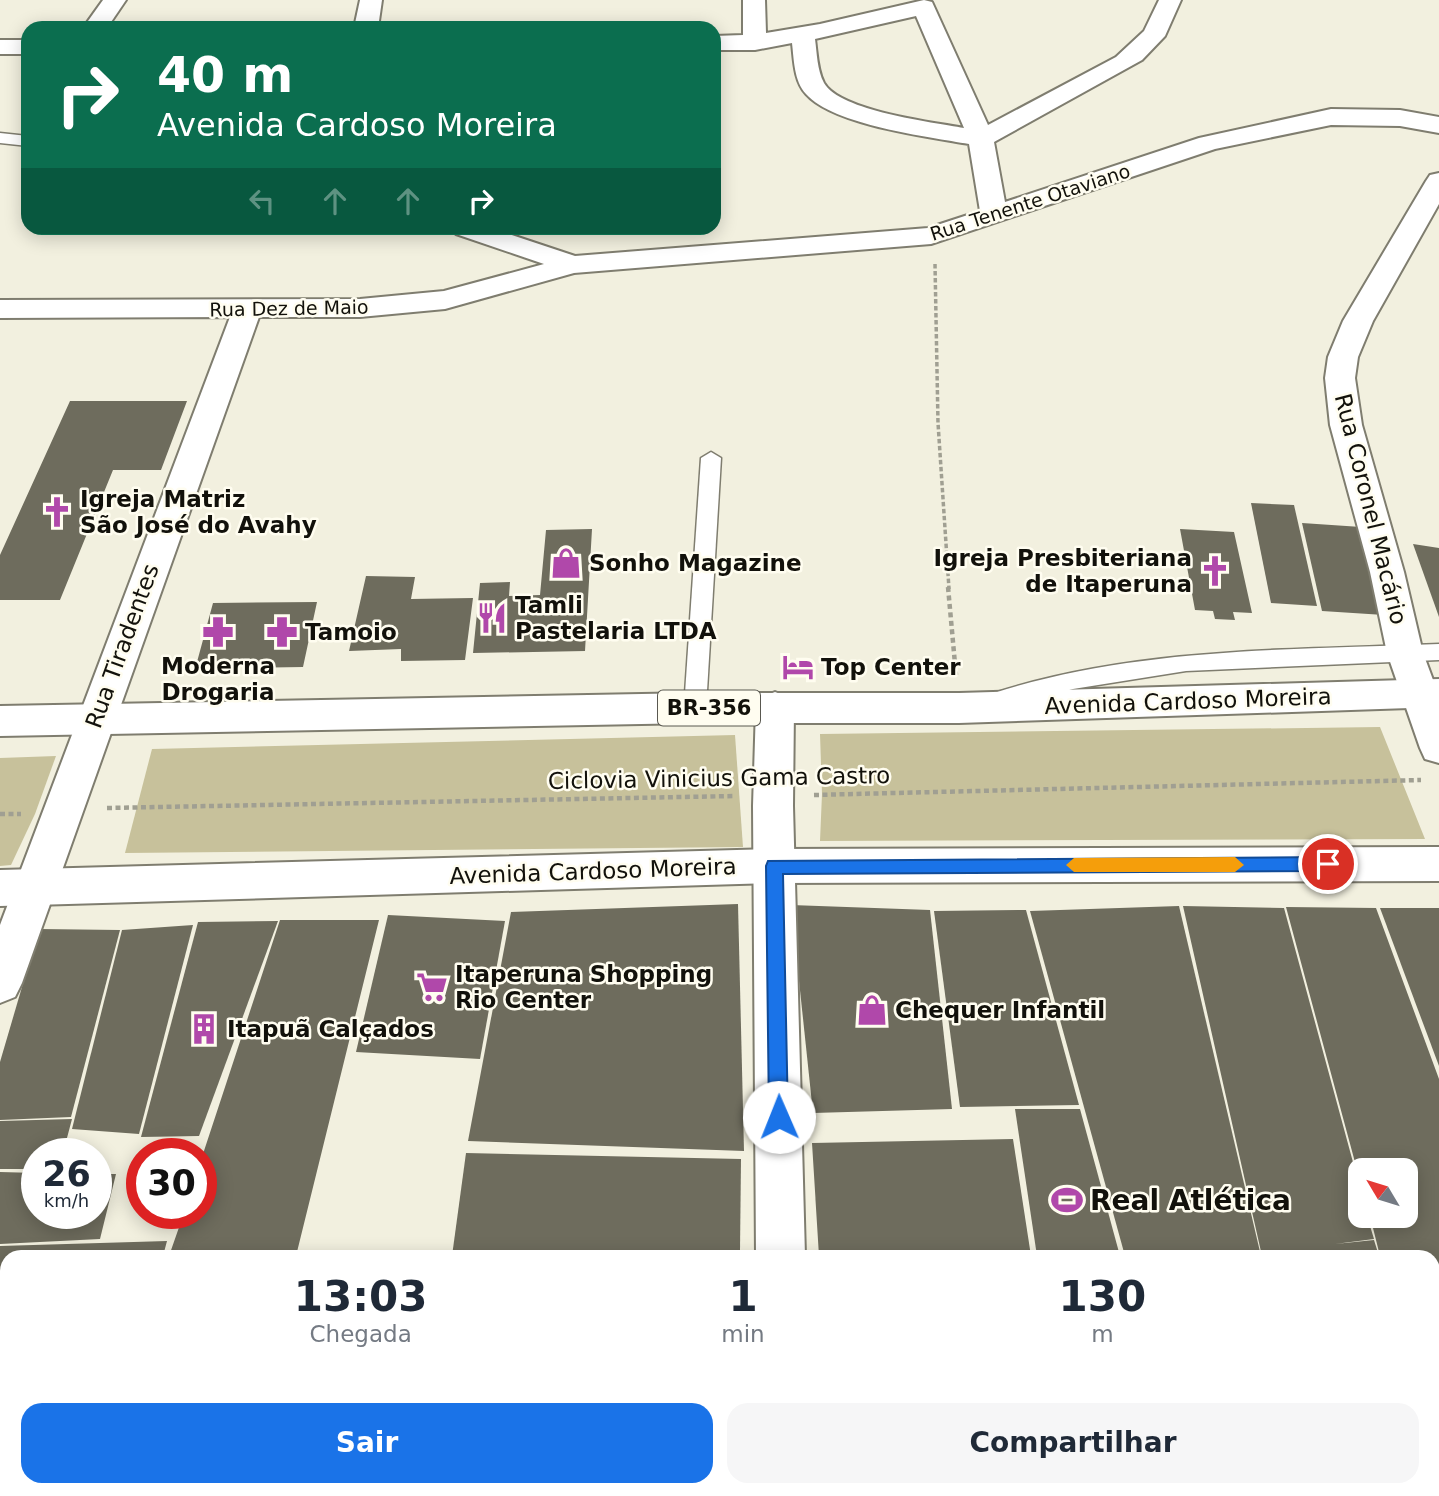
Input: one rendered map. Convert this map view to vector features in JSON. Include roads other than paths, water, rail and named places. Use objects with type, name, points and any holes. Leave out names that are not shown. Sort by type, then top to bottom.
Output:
[{"type":"main road","points":[[100,21],[115,0]]},
{"type":"main road","points":[[368,21],[372,0]]},
{"type":"main road","points":[[754,0],[755,43]]},
{"type":"main road","points":[[803,36],[813,86],[831,102],[880,118],[981,139],[1124,62],[1144,48],[1159,32],[1170,0]]},
{"type":"main road","points":[[721,43],[755,43],[803,36],[925,4],[981,139],[994,214]]},
{"type":"main road","points":[[0,47],[21,47]]},
{"type":"main road","name":"Rua Tenente Otaviano","points":[[573,265],[931,236],[1208,143],[1300,123],[1363,115],[1439,125]]},
{"type":"main road","name":"Rua Coronel Macário","points":[[1433,764],[1422,652],[1387,572],[1346,425],[1340,378],[1343,357],[1358,321],[1437,188]]},
{"type":"main road","points":[[486,235],[573,265]]},
{"type":"main road","name":"Rua Dez de Maio","points":[[1,311],[360,308],[445,300],[573,265]]},
{"type":"main road","name":"Rua Tiradentes","points":[[0,983],[17,888],[63,809],[247,310]]},
{"type":"main road","name":"Avenida Cardoso Moreira","points":[[0,721],[695,708],[959,708],[1428,693]]},
{"type":"main road","points":[[775,707],[774,866],[781,1250]]},
{"type":"main road","name":"Avenida Cardoso Moreira","points":[[17,888],[774,866],[1439,864]]},
{"type":"lane","points":[[0,138],[21,140]]},
{"type":"lane","points":[[695,708],[711,458]]},
{"type":"lane","name":"Avenida Cardoso Moreira","points":[[959,708],[1073,681],[1186,663],[1422,652]]},
{"type":"place","name":"Igreja Matriz São José do Avahy","points":[[57,512]]},
{"type":"place","name":"Sonho Magazine","points":[[566,563]]},
{"type":"place","name":"Igreja Presbiteriana de Itaperuna","points":[[1215,571]]},
{"type":"place","name":"Tamli Pastelaria LTDA","points":[[492,618]]},
{"type":"place","name":"Moderna Drogaria","points":[[218,632]]},
{"type":"place","name":"Tamoio","points":[[282,632]]},
{"type":"place","name":"Top Center","points":[[798,667]]},
{"type":"place","name":"Itaperuna Shopping Rio Center","points":[[432,987]]},
{"type":"place","name":"Chequer Infantil","points":[[872,1010]]},
{"type":"place","name":"Itapuã Calçados","points":[[204,1029]]},
{"type":"place","name":"Real Atlética","points":[[1067,1200]]}]
